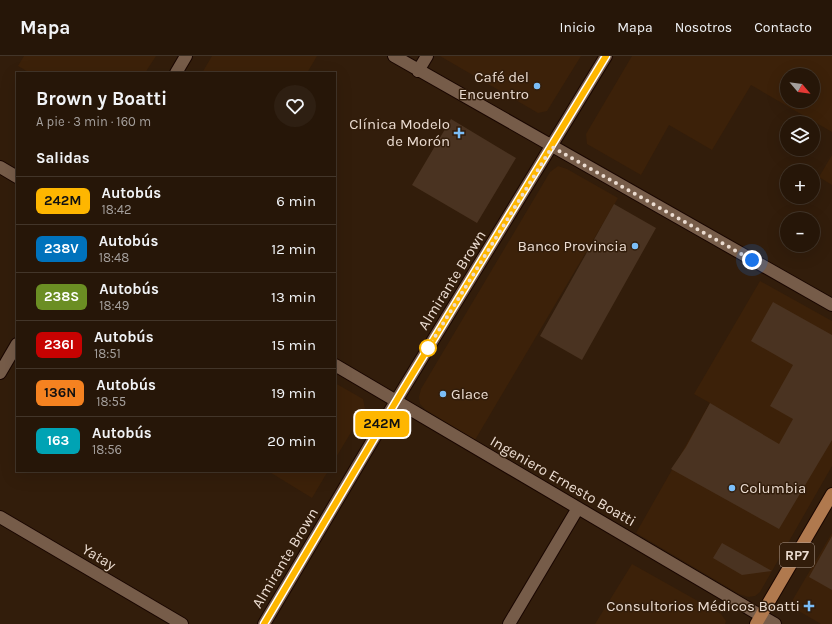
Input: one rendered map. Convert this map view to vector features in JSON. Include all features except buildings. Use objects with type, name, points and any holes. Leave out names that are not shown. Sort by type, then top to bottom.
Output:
[{"type":"main road","name":"RP7","points":[[759,620],[832,494]]},
{"type":"street","points":[[177,72],[186,56]]},
{"type":"street","points":[[394,56],[832,306]]},
{"type":"street","points":[[418,71],[427,56]]},
{"type":"street","name":"Almirante Brown","points":[[264,624],[396,401],[606,56]]},
{"type":"street","points":[[0,166],[16,175]]},
{"type":"street","points":[[0,373],[16,346]]},
{"type":"street","name":"Ingeniero Ernesto Boatti","points":[[336,366],[578,508],[759,620],[775,624]]},
{"type":"street","points":[[509,624],[578,508]]},
{"type":"street","name":"Yatay","points":[[0,517],[182,624]]},
{"type":"shaded area","points":[[24,56],[156,56],[146,72],[28,72],[18,66]]},
{"type":"shaded area","points":[[212,56],[317,56],[308,72],[203,72]]},
{"type":"shaded area","points":[[440,56],[581,56],[547,111],[538,113]]},
{"type":"shaded area","points":[[632,56],[832,56],[832,132],[820,125],[820,116],[804,116],[791,108],[820,108],[820,68],[780,68],[780,102],[751,85],[712,150],[669,125],[641,175],[587,144],[586,134]]},
{"type":"shaded area","points":[[832,155],[832,185],[820,178]]},
{"type":"shaded area","points":[[558,166],[567,169],[618,198],[475,440],[426,410],[420,404],[419,397],[421,389],[550,172]]},
{"type":"shaded area","points":[[760,281],[832,321],[832,466],[760,592],[755,596],[748,597],[739,594],[636,533],[710,403],[694,394]]},
{"type":"shaded area","points":[[336,384],[363,399],[365,409],[336,457]]},
{"type":"shaded area","points":[[270,472],[327,472],[312,498]]},
{"type":"shaded area","points":[[832,533],[832,624],[821,624],[792,607],[792,601]]},
{"type":"shaded area","points":[[632,564],[721,614],[726,621],[725,624],[595,624]]},
{"type":"bus line","name":"242M","points":[[264,624],[404,388],[606,56]]},
{"type":"place","name":"Café del Encuentro","points":[[537,86]]},
{"type":"place","name":"Clínica Modelo de Morón","points":[[459,133]]},
{"type":"place","name":"Banco Provincia","points":[[635,246]]},
{"type":"place","name":"Glace","points":[[443,394]]},
{"type":"place","name":"Columbia","points":[[732,488]]},
{"type":"place","name":"Consultorios Médicos Boatti","points":[[809,606]]},
{"type":"route","points":[[428,348],[552,147],[752,260]]}]
